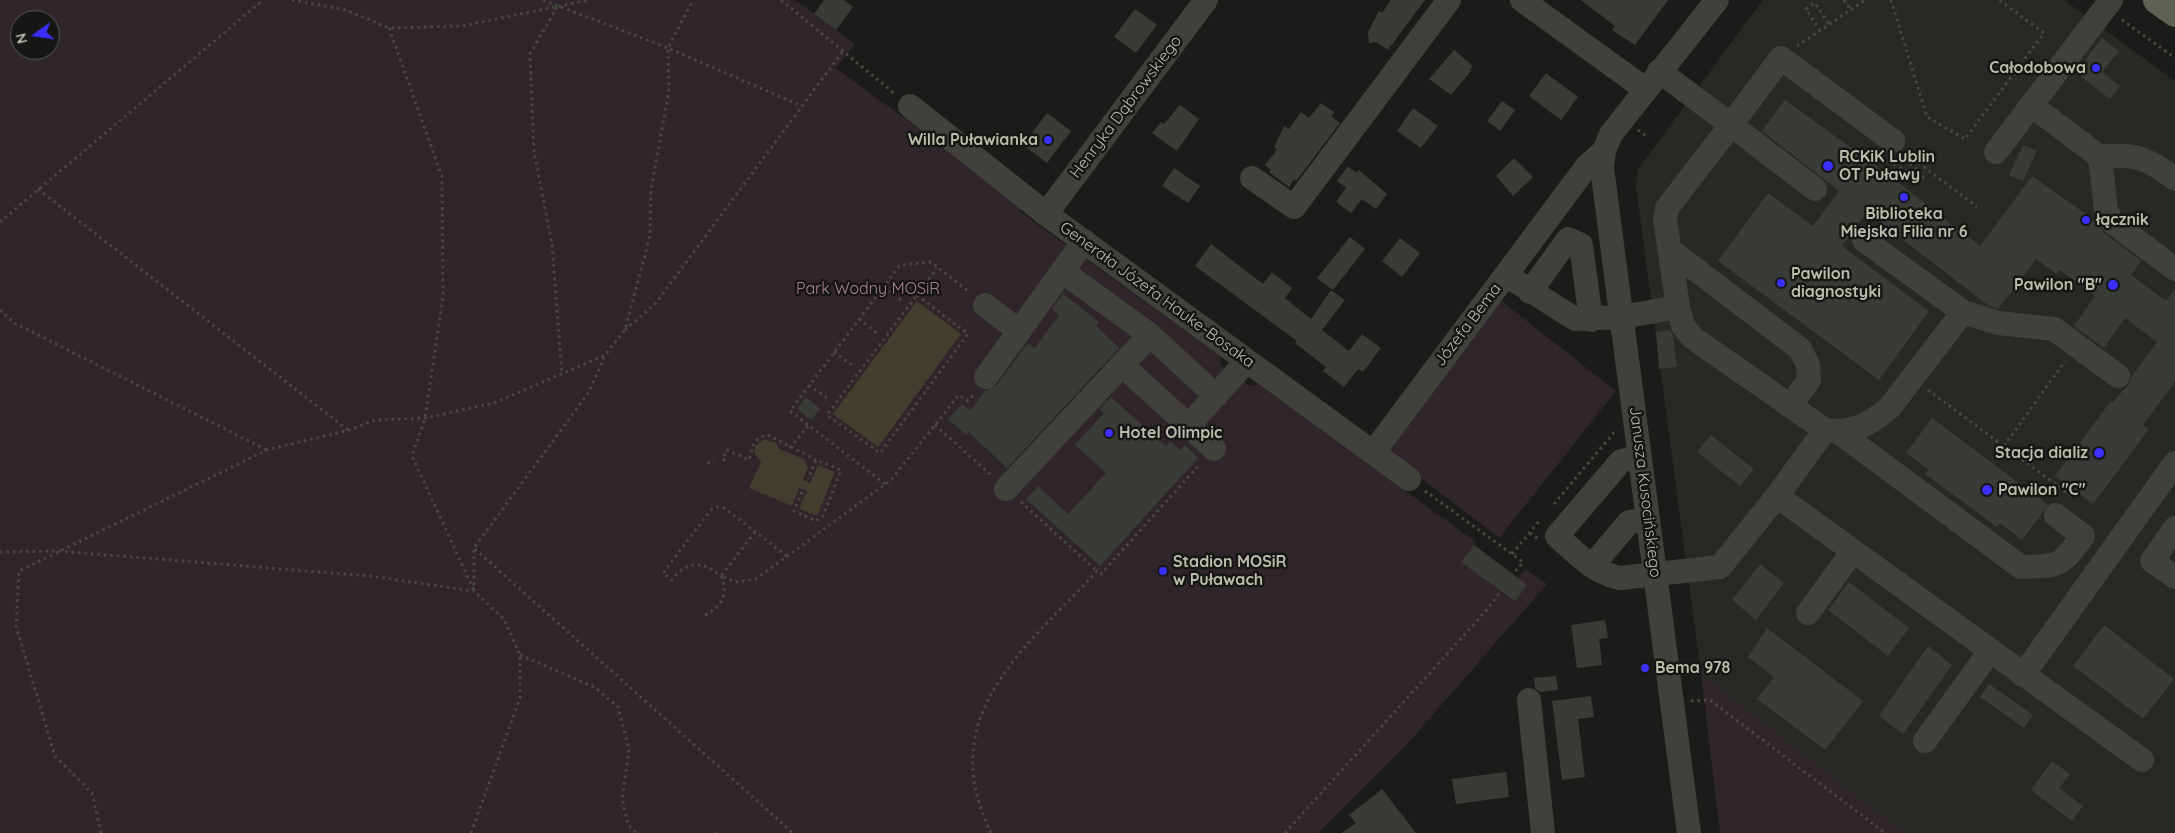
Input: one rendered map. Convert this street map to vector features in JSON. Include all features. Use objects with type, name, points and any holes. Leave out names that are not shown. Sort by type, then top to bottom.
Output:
[{"type":"main road","points":[[2157,0],[2175,13]]},
{"type":"street","name":"Henryka Dąbrowskiego","points":[[1046,214],[1206,0]]},
{"type":"street","points":[[1252,178],[1294,207],[1450,0]]},
{"type":"street","points":[[1522,0],[1548,7],[1652,80],[1730,126],[1815,189]]},
{"type":"street","name":"Józefa Bema","points":[[1373,453],[1587,166],[1604,151],[1611,134],[1652,80],[1718,0]]},
{"type":"street","points":[[1996,152],[2108,4]]},
{"type":"street","points":[[1892,141],[1781,58],[1667,208],[1665,219],[1678,307],[1683,326],[1693,338],[1790,406],[1833,432],[2021,568],[2055,566],[2065,560],[2083,536],[2056,515]]},
{"type":"street","points":[[2031,105],[2100,157],[2120,154],[2140,157],[2156,164],[2175,180]]},
{"type":"street","name":"Generała Józefa Hauke-Bosaka","points":[[910,106],[1046,214],[1409,479]]},
{"type":"street","name":"Janusza Kusocińskiego","points":[[1604,151],[1602,168],[1688,833]]},
{"type":"street","points":[[2100,157],[2106,210],[2112,222],[2175,269]]},
{"type":"street","points":[[1563,198],[1577,198],[1607,205]]},
{"type":"street","points":[[1530,292],[1568,239],[1581,245],[1591,320]]},
{"type":"street","points":[[1864,240],[1963,312],[1998,323],[2054,329],[2118,376]]},
{"type":"street","points":[[986,377],[1084,241]]},
{"type":"street","points":[[1670,250],[1800,349],[1808,365],[1809,380],[1790,406]]},
{"type":"street","points":[[1062,272],[1150,335],[1216,396]]},
{"type":"street","points":[[1506,275],[1575,319],[1591,320],[1622,317],[1678,307]]},
{"type":"street","points":[[985,305],[1019,331]]},
{"type":"street","points":[[1640,456],[1621,461],[1557,536],[1592,566],[1608,575],[1620,578],[1720,567],[1777,496],[1833,432],[1852,431],[1878,418],[1890,407],[1963,312]]},
{"type":"street","points":[[1006,489],[1150,335]]},
{"type":"street","points":[[1188,426],[1247,361]]},
{"type":"street","points":[[1123,366],[1214,449]]},
{"type":"street","points":[[2023,674],[2175,463]]},
{"type":"street","points":[[1777,496],[2142,760]]},
{"type":"street","points":[[1592,566],[1629,522],[1648,519]]},
{"type":"street","points":[[2175,528],[2152,561],[2175,576]]},
{"type":"street","points":[[1808,614],[1853,551]]},
{"type":"street","points":[[1925,741],[1990,651]]},
{"type":"street","points":[[1528,700],[1536,832]]},
{"type":"path","points":[[0,222],[263,0]]},
{"type":"path","points":[[292,0],[346,10],[389,28],[462,26],[589,0]]},
{"type":"path","points":[[543,0],[557,7],[668,48],[802,106]]},
{"type":"path","points":[[625,330],[650,236],[651,189],[668,90],[668,48],[693,0]]},
{"type":"path","points":[[781,0],[910,106]]},
{"type":"path","points":[[1844,0],[1851,10]]},
{"type":"path","points":[[1781,58],[1851,10],[1859,2],[1865,0]]},
{"type":"path","points":[[1891,0],[1926,117],[1965,139],[2044,34],[1999,0]]},
{"type":"path","points":[[1820,31],[1806,9],[1815,3],[1829,24]]},
{"type":"path","points":[[2108,4],[2175,58]]},
{"type":"path","points":[[557,7],[530,54],[534,152],[552,244],[562,375]]},
{"type":"path","points":[[389,28],[442,177],[443,296],[425,418],[412,456],[474,591],[504,619],[520,655],[520,698],[470,833]]},
{"type":"path","points":[[474,591],[474,548],[589,392],[605,355],[625,330],[655,304],[843,51]]},
{"type":"path","points":[[1892,164],[1922,179],[1924,175],[1900,157],[1904,152],[1977,207]]},
{"type":"path","points":[[38,189],[348,430]]},
{"type":"path","points":[[885,484],[790,411],[900,265],[931,262],[985,305]]},
{"type":"path","points":[[917,295],[968,334],[880,453],[827,415],[937,268]]},
{"type":"path","points":[[883,287],[902,301]]},
{"type":"path","points":[[0,310],[14,322],[267,450]]},
{"type":"path","points":[[859,320],[877,333]]},
{"type":"path","points":[[2004,446],[2076,345]]},
{"type":"path","points":[[834,352],[853,366]]},
{"type":"path","points":[[101,833],[92,793],[55,756],[16,626],[18,571],[267,450],[348,430],[375,420],[425,418],[494,403],[605,355]]},
{"type":"path","points":[[787,556],[724,508],[717,507],[711,510],[663,573],[672,580],[684,567],[692,564],[704,564],[721,576],[736,582],[756,579],[885,484],[959,395],[968,401],[986,377]]},
{"type":"path","points":[[1912,378],[2070,495],[2056,515]]},
{"type":"path","points":[[809,384],[828,399]]},
{"type":"path","points":[[1548,511],[1621,424]]},
{"type":"path","points":[[790,448],[809,425]]},
{"type":"path","points":[[725,460],[722,459],[726,455],[726,450],[748,460],[754,442],[758,438],[768,435],[790,448],[841,470],[823,516],[816,520],[794,511],[802,492]]},
{"type":"path","points":[[991,833],[980,811],[975,785],[973,755],[975,734],[986,700],[1002,673],[1097,570],[1101,574],[1214,449]]},
{"type":"path","points":[[808,479],[816,460]]},
{"type":"path","points":[[1409,479],[1522,562],[1514,574]]},
{"type":"path","points":[[1512,554],[1542,519]]},
{"type":"path","points":[[721,576],[755,532]]},
{"type":"path","points":[[474,548],[793,833]]},
{"type":"path","points":[[0,552],[57,551],[370,576],[474,591]]},
{"type":"path","points":[[706,615],[714,611],[722,602],[724,588],[721,576]]},
{"type":"path","points":[[1285,833],[1486,612],[1501,591]]},
{"type":"path","points":[[520,655],[594,686],[618,707],[629,749],[622,798],[628,825],[637,833]]},
{"type":"path","points":[[1672,703],[1710,700],[1885,833]]},
{"type":"shaded area","points":[[1763,0],[2064,0],[2175,81],[2175,833],[1904,833],[1701,674],[1636,187],[1638,169]]},
{"type":"shaded area","points":[[917,301],[961,334],[878,447],[833,414]]},
{"type":"shaded area","points":[[765,439],[776,443],[779,449],[804,459],[808,468],[803,480],[810,483],[818,465],[835,472],[817,516],[799,509],[807,491],[799,488],[792,506],[749,488],[761,462],[754,452],[756,445]]},
{"type":"green space","name":"Park Wodny MOSiR","points":[[0,0],[795,0],[855,44],[836,68],[1023,205],[1019,211],[1220,356],[1221,365],[1250,386],[1258,384],[1476,542],[1474,545],[1518,578],[1525,569],[1547,584],[1409,742],[1318,833],[0,833]]},
{"type":"green space","points":[[1500,300],[1616,391],[1499,538],[1387,452]]},
{"type":"green space","points":[[1701,674],[1904,833],[1720,833]]},
{"type":"building","points":[[824,0],[844,0],[853,7],[836,30],[814,14]]},
{"type":"building","points":[[1391,0],[1425,0],[1388,50],[1376,42],[1369,43],[1368,32],[1379,11],[1382,13]]},
{"type":"building","points":[[1581,0],[1668,0],[1635,45],[1612,30],[1615,26]]},
{"type":"building","points":[[1135,9],[1157,25],[1136,53],[1114,37]]},
{"type":"building","name":"Całodobowa","points":[[2102,38],[2119,51],[2102,72],[2120,86],[2110,99],[2080,76],[2089,63],[2085,60]]},
{"type":"building","points":[[1454,50],[1473,66],[1451,95],[1429,79]]},
{"type":"building","points":[[1546,73],[1578,97],[1561,120],[1529,96]]},
{"type":"building","points":[[1785,100],[1878,167],[1980,246],[2032,176],[2096,221],[2104,233],[2141,261],[2131,275],[2166,301],[2175,289],[2175,382],[2143,425],[2149,429],[2093,504],[2055,476],[2111,401],[2113,402],[2129,384],[2132,376],[2157,342],[2125,318],[2104,348],[2074,326],[2095,296],[2060,270],[2057,274],[2036,259],[1998,309],[1989,306],[1867,212],[1842,246],[1929,311],[1879,380],[1718,261],[1768,193],[1813,226],[1839,191],[1762,131]]},
{"type":"building","points":[[1502,101],[1515,110],[1500,131],[1487,121]]},
{"type":"building","points":[[1321,103],[1334,112],[1331,116],[1340,123],[1296,181],[1294,179],[1289,187],[1269,172],[1271,170],[1265,165],[1277,150],[1274,147],[1284,126],[1289,129],[1301,112],[1309,118]]},
{"type":"building","points":[[1180,105],[1199,119],[1177,151],[1152,133],[1161,122],[1164,124]]},
{"type":"building","points":[[1413,108],[1438,126],[1421,148],[1397,131]]},
{"type":"building","points":[[1047,113],[1071,131],[1047,163],[1023,145]]},
{"type":"building","points":[[2023,145],[2037,151],[2023,181],[2009,175]]},
{"type":"building","points":[[1514,158],[1533,177],[1513,196],[1496,176]]},
{"type":"building","points":[[1348,166],[1357,173],[1359,170],[1387,194],[1376,209],[1362,199],[1351,213],[1336,202],[1346,188],[1337,181]]},
{"type":"building","points":[[1174,168],[1200,186],[1188,203],[1162,186]]},
{"type":"building","points":[[1350,237],[1365,249],[1333,290],[1317,278]]},
{"type":"building","points":[[1400,238],[1420,253],[1402,277],[1382,261]]},
{"type":"building","points":[[1211,244],[1263,284],[1272,272],[1292,288],[1285,298],[1311,319],[1331,290],[1345,300],[1322,330],[1349,351],[1362,334],[1381,348],[1363,372],[1358,369],[1344,387],[1323,371],[1326,367],[1295,343],[1297,341],[1195,266]]},
{"type":"building","points":[[1063,294],[1099,322],[1096,326],[1119,348],[1007,468],[969,432],[966,435],[948,419],[962,404],[970,411],[985,391],[997,385],[1028,343],[1035,348],[1059,315],[1052,309]]},
{"type":"building","points":[[1670,330],[1673,335],[1677,367],[1659,369],[1656,332]]},
{"type":"building","points":[[806,397],[820,409],[811,420],[797,409]]},
{"type":"building","points":[[1111,397],[1166,446],[1170,441],[1180,450],[1185,445],[1198,458],[1100,566],[1026,499],[1038,486],[1068,514],[1106,473],[1075,445],[1104,413],[1100,409]]},
{"type":"building","name":"Pawilon \"C\"","points":[[1932,418],[2048,505],[2022,540],[2000,523],[1997,527],[1925,474],[1929,470],[1906,453]]},
{"type":"building","points":[[1711,435],[1754,469],[1740,486],[1697,452]]},
{"type":"building","points":[[1474,545],[1527,585],[1515,601],[1461,562]]},
{"type":"building","points":[[1760,564],[1784,583],[1756,620],[1732,600]]},
{"type":"building","points":[[1849,582],[1909,628],[1888,656],[1828,610]]},
{"type":"building","points":[[1605,620],[1608,638],[1599,639],[1602,665],[1577,668],[1571,625]]},
{"type":"building","points":[[2104,625],[2174,679],[2143,719],[2073,666]]},
{"type":"building","points":[[1767,628],[1863,701],[1825,750],[1757,699],[1774,677],[1748,657]]},
{"type":"building","points":[[1928,646],[1952,665],[1903,734],[1879,716]]},
{"type":"building","points":[[1556,676],[1558,690],[1540,692],[1535,688],[1534,678]]},
{"type":"building","points":[[1989,684],[2033,715],[2024,728],[1980,697]]},
{"type":"building","points":[[1591,696],[1594,717],[1578,719],[1585,777],[1562,780],[1552,701]]},
{"type":"building","points":[[2052,761],[2070,774],[2059,788],[2083,806],[2072,821],[2031,790]]},
{"type":"building","points":[[1506,772],[1509,797],[1456,804],[1452,779]]},
{"type":"building","points":[[1382,789],[1416,833],[1342,833],[1356,823],[1349,815]]},
{"type":"place","name":"Całodobowa","points":[[2096,68]]},
{"type":"place","name":"Willa Puławianka","points":[[1048,140]]},
{"type":"place","name":"RCKiK Lublin OT Puławy","points":[[1828,166]]},
{"type":"place","name":"Biblioteka Miejska Filia nr 6","points":[[1904,197]]},
{"type":"place","name":"łącznik","points":[[2086,220]]},
{"type":"place","name":"Pawilon diagnostyki","points":[[1781,283]]},
{"type":"place","name":"Pawilon \"B\"","points":[[2113,285]]},
{"type":"place","name":"Hotel Olimpic","points":[[1109,433]]},
{"type":"place","name":"Stacja dializ","points":[[2099,453]]},
{"type":"place","name":"Pawilon \"C\"","points":[[1987,490]]},
{"type":"place","name":"Stadion MOSiR w Puławach","points":[[1163,571]]},
{"type":"place","name":"Bema 978","points":[[1645,668]]}]
